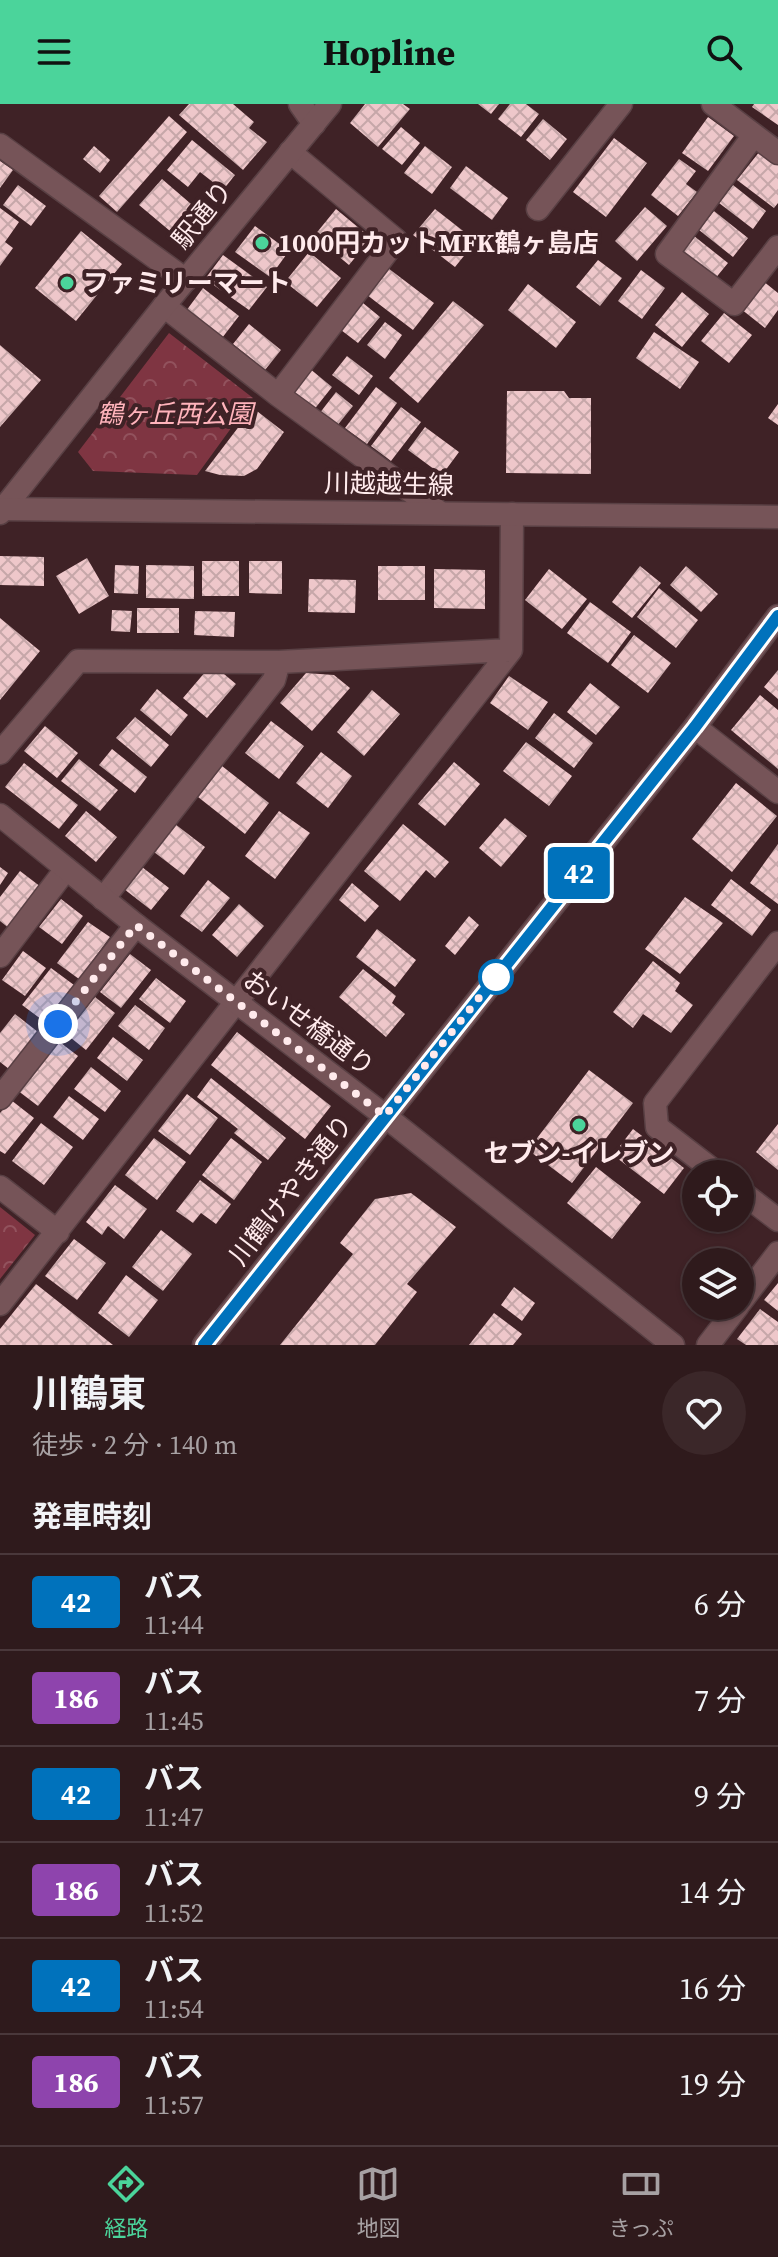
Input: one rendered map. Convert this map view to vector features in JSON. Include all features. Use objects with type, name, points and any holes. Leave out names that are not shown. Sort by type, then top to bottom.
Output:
[{"type":"street","points":[[300,104],[314,124]]},
{"type":"street","name":"駅通り","points":[[1,511],[330,104]]},
{"type":"street","points":[[538,209],[621,104]]},
{"type":"street","points":[[713,104],[778,153]]},
{"type":"street","points":[[754,135],[667,254],[734,304],[778,247]]},
{"type":"street","points":[[0,145],[186,280]]},
{"type":"street","points":[[278,395],[396,240],[290,152]]},
{"type":"street","points":[[164,306],[278,395],[439,512]]},
{"type":"street","name":"川越越生線","points":[[1,511],[778,517]]},
{"type":"street","points":[[0,1304],[511,650],[512,514]]},
{"type":"street","name":"川鶴けやき通り","points":[[204,1345],[695,727],[778,616]]},
{"type":"street","points":[[0,753],[78,661],[279,662],[511,650]]},
{"type":"street","points":[[103,899],[274,680],[279,662]]},
{"type":"street","points":[[695,727],[778,792]]},
{"type":"street","name":"おいせ橋通り","points":[[0,815],[673,1345]]},
{"type":"street","points":[[0,956],[66,869]]},
{"type":"street","points":[[0,1098],[136,925]]},
{"type":"street","points":[[700,1160],[657,1127],[655,1103],[778,943]]},
{"type":"street","points":[[0,1187],[58,1232]]},
{"type":"street","points":[[754,1202],[778,1220]]},
{"type":"street","points":[[754,1284],[778,1253]]},
{"type":"street","points":[[708,1345],[727,1320]]},
{"type":"green space","name":"鶴ヶ丘西公園","points":[[169,333],[253,398],[197,475],[93,471],[78,452]]},
{"type":"green space","points":[[0,1207],[35,1235],[0,1279]]},
{"type":"building","points":[[189,104],[233,104],[254,122],[249,128],[267,142],[243,170],[179,115]]},
{"type":"building","points":[[365,104],[403,104],[410,109],[378,147],[350,123]]},
{"type":"building","points":[[478,104],[499,104],[491,114]]},
{"type":"building","points":[[510,104],[526,104],[539,114],[521,137],[498,119]]},
{"type":"building","points":[[754,104],[778,104],[778,125],[752,107]]},
{"type":"building","points":[[169,116],[187,132],[117,212],[99,196]]},
{"type":"building","points":[[708,117],[734,136],[708,171],[682,153]]},
{"type":"building","points":[[543,119],[567,139],[550,160],[526,140]]},
{"type":"building","points":[[401,127],[420,143],[402,165],[382,149]]},
{"type":"building","points":[[614,138],[647,163],[606,217],[573,192]]},
{"type":"building","points":[[192,140],[235,175],[223,190],[200,172],[188,187],[167,170]]},
{"type":"building","points":[[94,146],[110,160],[100,173],[83,159]]},
{"type":"building","points":[[425,146],[452,167],[432,194],[404,173]]},
{"type":"building","points":[[760,151],[778,165],[778,203],[774,208],[737,180]]},
{"type":"building","points":[[679,159],[696,171],[686,184],[697,192],[678,216],[651,195]]},
{"type":"building","points":[[0,161],[13,170],[0,188]]},
{"type":"building","points":[[466,166],[508,198],[492,220],[450,188]]},
{"type":"building","points":[[162,179],[198,210],[176,236],[139,205]]},
{"type":"building","points":[[18,185],[46,206],[31,226],[3,205]]},
{"type":"building","points":[[733,185],[766,211],[753,229],[719,203]]},
{"type":"building","points":[[645,207],[667,226],[637,261],[615,241]]},
{"type":"building","points":[[0,208],[19,222],[5,242],[13,248],[0,266]]},
{"type":"building","points":[[336,209],[371,238],[349,265],[314,236]]},
{"type":"building","points":[[435,209],[476,241],[455,267],[413,235]]},
{"type":"building","points":[[714,211],[748,238],[733,257],[699,230]]},
{"type":"building","points":[[255,226],[289,251],[270,277],[235,252]]},
{"type":"building","points":[[81,231],[122,264],[76,321],[35,288]]},
{"type":"building","points":[[694,236],[728,263],[714,280],[680,253]]},
{"type":"building","points":[[309,252],[341,278],[317,307],[285,282]]},
{"type":"building","points":[[223,255],[267,287],[249,310],[205,279]]},
{"type":"building","points":[[598,260],[622,278],[600,306],[576,287]]},
{"type":"building","points":[[384,265],[434,303],[413,330],[363,292]]},
{"type":"building","points":[[641,270],[665,288],[642,319],[618,301]]},
{"type":"building","points":[[763,281],[778,293],[778,310],[765,328],[741,309]]},
{"type":"building","points":[[528,284],[576,322],[556,348],[508,310]]},
{"type":"building","points":[[203,288],[239,316],[222,338],[186,311]]},
{"type":"building","points":[[682,292],[709,314],[682,347],[655,325]]},
{"type":"building","points":[[453,301],[484,325],[418,403],[389,378]]},
{"type":"building","points":[[363,303],[380,317],[358,343],[341,330]]},
{"type":"building","points":[[724,313],[752,335],[729,363],[701,341]]},
{"type":"building","points":[[385,322],[402,335],[385,359],[367,345]]},
{"type":"building","points":[[249,324],[281,350],[265,370],[233,344]]},
{"type":"building","points":[[654,332],[699,362],[680,389],[636,358]]},
{"type":"building","points":[[0,345],[41,380],[0,427]]},
{"type":"building","points":[[347,356],[373,376],[359,395],[332,375]]},
{"type":"building","points":[[309,368],[332,387],[313,411],[289,392]]},
{"type":"building","points":[[376,387],[397,403],[367,444],[345,428]]},
{"type":"building","points":[[507,391],[564,391],[569,398],[591,398],[591,474],[506,473]]},
{"type":"building","points":[[336,392],[353,406],[336,427],[319,414]]},
{"type":"building","points":[[778,404],[778,425],[768,418]]},
{"type":"building","points":[[401,407],[421,422],[391,461],[371,446]]},
{"type":"building","points":[[253,408],[284,432],[257,469],[244,476],[205,471]]},
{"type":"building","points":[[425,427],[459,452],[442,475],[408,450]]},
{"type":"building","points":[[0,556],[44,557],[44,586],[0,585]]},
{"type":"building","points":[[87,558],[109,596],[79,614],[56,576]]},
{"type":"building","points":[[202,561],[239,561],[239,596],[202,596]]},
{"type":"building","points":[[249,561],[282,561],[282,594],[249,593]]},
{"type":"building","points":[[115,565],[139,566],[138,594],[114,593]]},
{"type":"building","points":[[146,565],[194,566],[194,599],[146,598]]},
{"type":"building","points":[[378,566],[425,566],[425,600],[378,600]]},
{"type":"building","points":[[640,566],[661,583],[632,618],[612,602]]},
{"type":"building","points":[[686,566],[718,594],[701,612],[670,585]]},
{"type":"building","points":[[434,569],[485,570],[485,609],[434,608]]},
{"type":"building","points":[[549,569],[587,599],[562,629],[525,600]]},
{"type":"building","points":[[309,579],[356,580],[355,613],[308,612]]},
{"type":"building","points":[[659,588],[698,620],[676,648],[637,617]]},
{"type":"building","points":[[590,602],[631,632],[608,663],[567,633]]},
{"type":"building","points":[[137,608],[179,608],[179,633],[137,633]]},
{"type":"building","points":[[112,610],[132,611],[130,632],[111,631]]},
{"type":"building","points":[[195,611],[235,612],[234,637],[194,635]]},
{"type":"building","points":[[0,618],[40,651],[0,700]]},
{"type":"building","points":[[634,635],[671,663],[648,693],[611,665]]},
{"type":"building","points":[[212,664],[236,684],[207,718],[183,698]]},
{"type":"building","points":[[778,670],[778,699],[764,687]]},
{"type":"building","points":[[306,673],[334,675],[350,688],[312,731],[280,703]]},
{"type":"building","points":[[509,676],[548,702],[528,730],[490,703]]},
{"type":"building","points":[[590,683],[620,707],[596,735],[567,712]]},
{"type":"building","points":[[157,689],[188,715],[171,736],[140,710]]},
{"type":"building","points":[[372,690],[400,714],[364,756],[337,732]]},
{"type":"building","points":[[760,695],[778,710],[778,769],[731,730]]},
{"type":"building","points":[[554,713],[593,743],[574,768],[535,738]]},
{"type":"building","points":[[135,717],[169,745],[151,767],[116,738]]},
{"type":"building","points":[[271,721],[304,746],[279,779],[245,753]]},
{"type":"building","points":[[45,726],[78,753],[57,778],[24,751]]},
{"type":"building","points":[[526,742],[572,776],[549,806],[503,771]]},
{"type":"building","points":[[112,749],[147,777],[135,793],[99,765]]},
{"type":"building","points":[[321,752],[352,776],[328,808],[296,783]]},
{"type":"building","points":[[79,759],[118,790],[100,811],[61,781]]},
{"type":"building","points":[[454,762],[480,784],[445,826],[418,804]]},
{"type":"building","points":[[24,763],[78,805],[59,829],[5,787]]},
{"type":"building","points":[[222,766],[269,803],[245,834],[198,797]]},
{"type":"building","points":[[736,783],[777,816],[732,872],[692,839]]},
{"type":"building","points":[[86,811],[117,837],[96,862],[65,836]]},
{"type":"building","points":[[279,811],[310,833],[275,879],[245,856]]},
{"type":"building","points":[[505,818],[527,836],[501,867],[479,848]]},
{"type":"building","points":[[175,824],[205,847],[184,875],[154,852]]},
{"type":"building","points":[[403,824],[449,862],[435,878],[426,870],[400,901],[364,871]]},
{"type":"building","points":[[778,844],[778,904],[750,883]]},
{"type":"building","points":[[0,867],[8,873],[0,885]]},
{"type":"building","points":[[142,867],[169,888],[151,910],[124,889]]},
{"type":"building","points":[[20,871],[41,887],[10,929],[0,921],[0,897]]},
{"type":"building","points":[[731,879],[771,910],[752,936],[711,905]]},
{"type":"building","points":[[208,880],[230,898],[202,932],[180,916]]},
{"type":"building","points":[[352,883],[379,906],[365,922],[339,900]]},
{"type":"building","points":[[685,897],[723,923],[680,974],[645,949]]},
{"type":"building","points":[[61,899],[83,916],[62,944],[39,927]]},
{"type":"building","points":[[239,904],[264,926],[237,957],[212,935]]},
{"type":"building","points":[[469,916],[479,925],[455,955],[445,946]]},
{"type":"building","points":[[88,922],[110,937],[79,979],[57,963]]},
{"type":"building","points":[[377,929],[416,960],[395,987],[356,957]]},
{"type":"building","points":[[23,951],[46,968],[25,996],[2,980]]},
{"type":"building","points":[[130,954],[151,970],[121,1008],[100,992]]},
{"type":"building","points":[[653,961],[680,983],[675,991],[693,1005],[671,1033],[643,1014],[633,1028],[613,1012]]},
{"type":"building","points":[[51,968],[74,985],[45,1022],[22,1005]]},
{"type":"building","points":[[363,969],[396,996],[392,1003],[405,1014],[386,1037],[339,997]]},
{"type":"building","points":[[156,978],[186,1001],[170,1023],[139,999]]},
{"type":"building","points":[[95,997],[115,1013],[86,1050],[66,1034]]},
{"type":"building","points":[[135,1005],[165,1028],[149,1050],[118,1026]]},
{"type":"building","points":[[15,1014],[38,1032],[9,1069],[0,1062],[0,1033]]},
{"type":"building","points":[[237,1032],[331,1106],[305,1139],[211,1065]]},
{"type":"building","points":[[113,1037],[143,1060],[127,1081],[97,1058]]},
{"type":"building","points":[[57,1040],[78,1056],[38,1106],[17,1090]]},
{"type":"building","points":[[91,1067],[121,1091],[105,1112],[74,1089]]},
{"type":"building","points":[[589,1070],[633,1103],[572,1183],[528,1150]]},
{"type":"building","points":[[211,1078],[286,1138],[268,1160],[234,1133],[238,1129],[197,1097]]},
{"type":"building","points":[[187,1094],[218,1118],[190,1155],[158,1131]]},
{"type":"building","points":[[69,1096],[99,1119],[83,1140],[53,1117]]},
{"type":"building","points":[[11,1100],[34,1118],[5,1154],[0,1151],[0,1113]]},
{"type":"building","points":[[41,1123],[73,1147],[44,1185],[12,1161]]},
{"type":"building","points":[[778,1124],[778,1170],[756,1152]]},
{"type":"building","points":[[633,1129],[682,1166],[682,1171],[664,1194],[613,1155]]},
{"type":"building","points":[[154,1138],[186,1162],[157,1200],[125,1175]]},
{"type":"building","points":[[231,1138],[262,1162],[234,1200],[202,1175]]},
{"type":"building","points":[[596,1167],[641,1202],[612,1239],[567,1203]]},
{"type":"building","points":[[200,1180],[231,1204],[216,1224],[201,1213],[193,1223],[176,1211]]},
{"type":"building","points":[[115,1185],[147,1209],[124,1239],[108,1226],[102,1235],[86,1222]]},
{"type":"building","points":[[411,1193],[456,1227],[407,1284],[417,1292],[375,1345],[280,1345],[353,1254],[340,1243],[375,1199]]},
{"type":"building","points":[[161,1230],[192,1254],[163,1291],[132,1267]]},
{"type":"building","points":[[74,1239],[106,1263],[77,1300],[45,1276]]},
{"type":"building","points":[[126,1275],[158,1300],[129,1337],[98,1313]]},
{"type":"building","points":[[778,1283],[778,1311],[764,1300]]},
{"type":"building","points":[[36,1284],[113,1345],[0,1345],[0,1329]]},
{"type":"building","points":[[514,1287],[535,1303],[522,1321],[501,1305]]},
{"type":"building","points":[[760,1309],[778,1322],[778,1345],[746,1345],[737,1339]]},
{"type":"building","points":[[494,1313],[522,1334],[513,1345],[469,1345]]},
{"type":"bus line","name":"42","points":[[204,1345],[695,727],[778,616]]},
{"type":"place","name":"1000円カットMFK鶴ヶ島店","points":[[262,243]]},
{"type":"place","name":"ファミリーマート","points":[[67,283]]},
{"type":"place","name":"セブン-イレブン","points":[[579,1125]]},
{"type":"route","points":[[58,1024],[136,925],[385,1116],[501,970],[496,977]]}]
